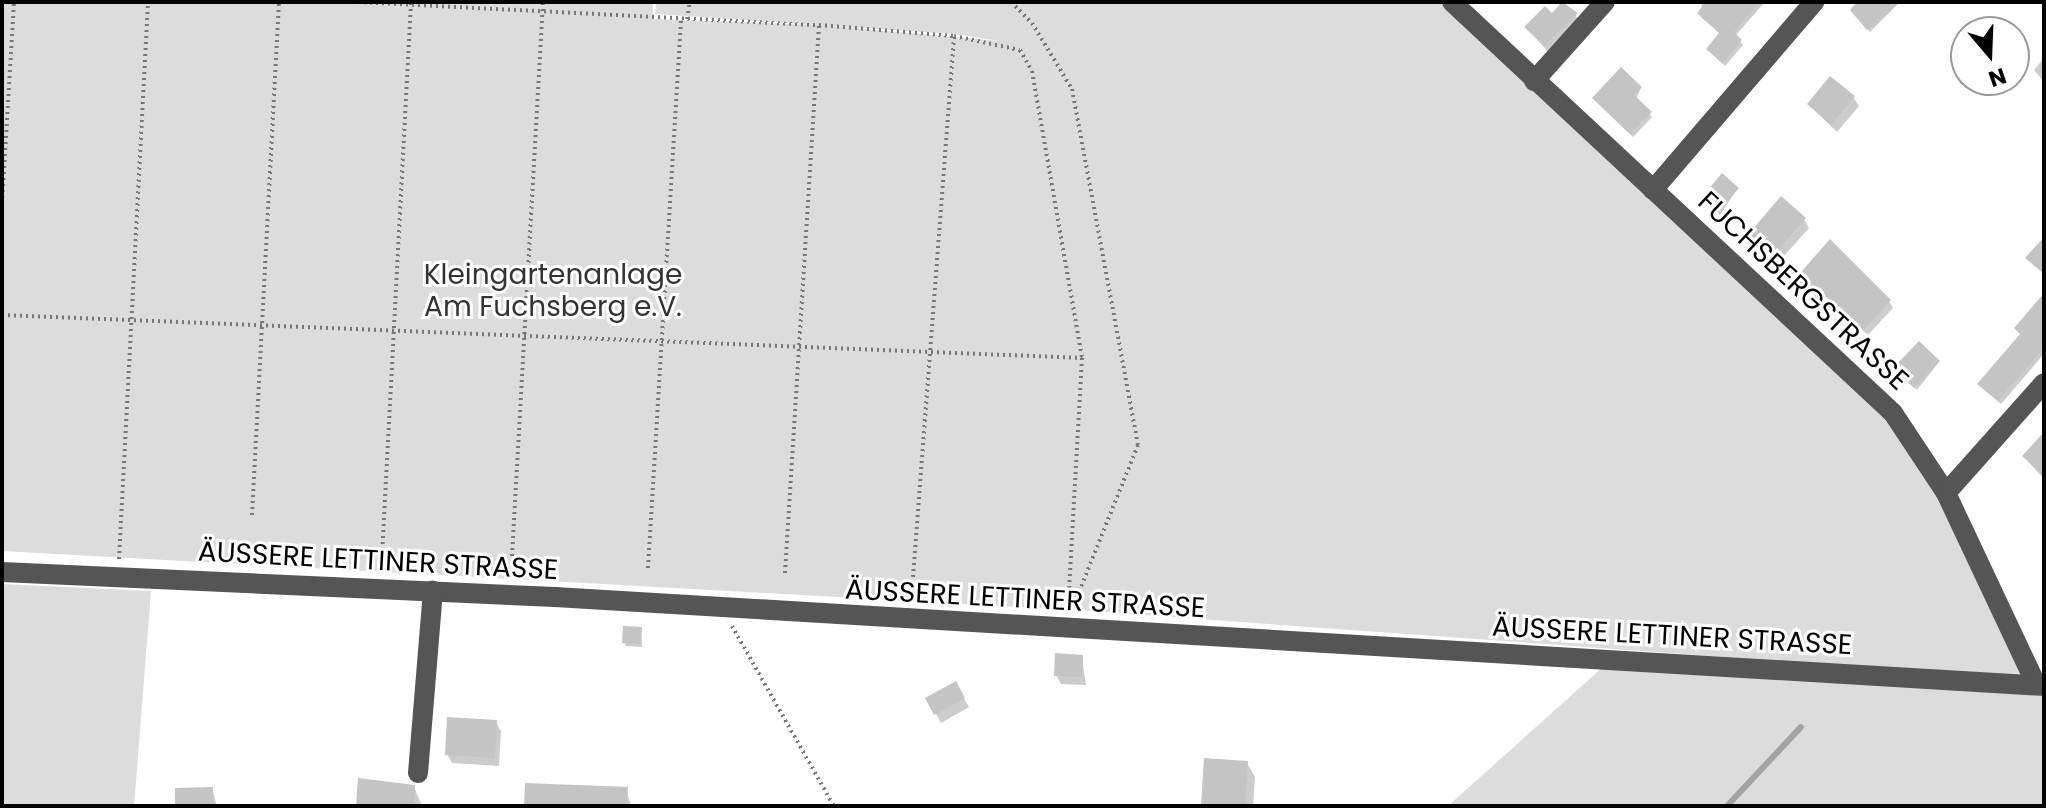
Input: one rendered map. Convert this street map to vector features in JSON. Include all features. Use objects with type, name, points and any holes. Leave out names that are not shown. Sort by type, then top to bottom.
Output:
[{"type":"street","name":"FUCHSBERGSTRASSE","points":[[1452,2],[1893,413],[1946,493],[2040,684]]},
{"type":"street","points":[[1534,81],[1605,2]]},
{"type":"street","points":[[1653,190],[1814,2]]},
{"type":"street","points":[[1946,493],[2044,383]]},
{"type":"street","name":"ÄUSSERE LETTINER STRASSE","points":[[2,572],[433,591],[1633,664],[2040,684]]},
{"type":"street","points":[[418,773],[433,591]]},
{"type":"path","points":[[2,204],[14,2]]},
{"type":"path","points":[[119,576],[129,320],[148,2]]},
{"type":"path","points":[[252,515],[279,2]]},
{"type":"path","points":[[358,2],[411,3],[543,15],[819,25],[954,36],[1009,45],[1028,60],[1082,358],[1067,629]]},
{"type":"path","points":[[512,556],[543,2]]},
{"type":"path","points":[[687,20],[690,2]]},
{"type":"path","points":[[1011,2],[1032,23],[1072,89],[1138,445],[1067,629]]},
{"type":"path","points":[[382,556],[411,3]]},
{"type":"path","points":[[648,568],[681,20]]},
{"type":"path","points":[[785,573],[819,25]]},
{"type":"path","points":[[913,577],[954,36]]},
{"type":"path","points":[[2,315],[1082,358]]},
{"type":"path","points":[[723,610],[834,806]]},
{"type":"green space","name":"Kleingartenanlage Am Fuchsberg e.V.","points":[[2,2],[653,2],[653,19],[819,25],[1000,41],[954,34],[655,14],[656,2],[1452,2],[1893,413],[1935,471],[2030,679],[1074,610],[2,551]]},
{"type":"green space","points":[[2,584],[151,591],[134,806],[2,806]]},
{"type":"green space","points":[[1603,667],[2044,686],[2044,806],[1448,806]]},
{"type":"building","points":[[1562,2],[1578,13],[1544,46],[1524,27],[1545,6],[1552,13]]},
{"type":"building","points":[[1706,2],[1760,2],[1734,32],[1742,40],[1722,63],[1706,49],[1719,33],[1697,13]]},
{"type":"building","points":[[1857,2],[1900,2],[1867,30],[1850,10]]},
{"type":"building","points":[[1621,67],[1642,87],[1634,95],[1652,112],[1630,134],[1592,98]]},
{"type":"building","points":[[1830,76],[1855,96],[1831,125],[1807,104]]},
{"type":"building","points":[[1722,173],[1739,188],[1718,213],[1701,198]]},
{"type":"building","points":[[1781,196],[1806,218],[1771,258],[1746,237]]},
{"type":"building","points":[[2044,237],[2044,274],[2025,258]]},
{"type":"building","points":[[1830,239],[1891,300],[1864,330],[1822,292],[1817,298],[1795,279]]},
{"type":"building","points":[[2044,293],[2044,348],[1998,401],[1977,384],[2020,334],[2014,328]]},
{"type":"building","points":[[1919,341],[1940,361],[1914,388],[1893,368]]},
{"type":"building","points":[[2044,432],[2044,476],[2022,456]]},
{"type":"building","points":[[623,626],[642,627],[641,644],[622,643]]},
{"type":"building","points":[[1055,653],[1083,655],[1082,677],[1054,676]]},
{"type":"building","points":[[956,681],[965,698],[934,715],[925,698]]},
{"type":"building","points":[[447,717],[497,720],[495,758],[445,755]]},
{"type":"building","points":[[1204,758],[1248,761],[1245,806],[1201,806]]},
{"type":"building","points":[[358,778],[415,785],[414,806],[356,806]]},
{"type":"building","points":[[525,783],[628,787],[627,806],[524,806]]},
{"type":"building","points":[[213,787],[213,806],[175,806],[175,788]]},
{"type":"waterway","points":[[1727,806],[1801,727]]}]
